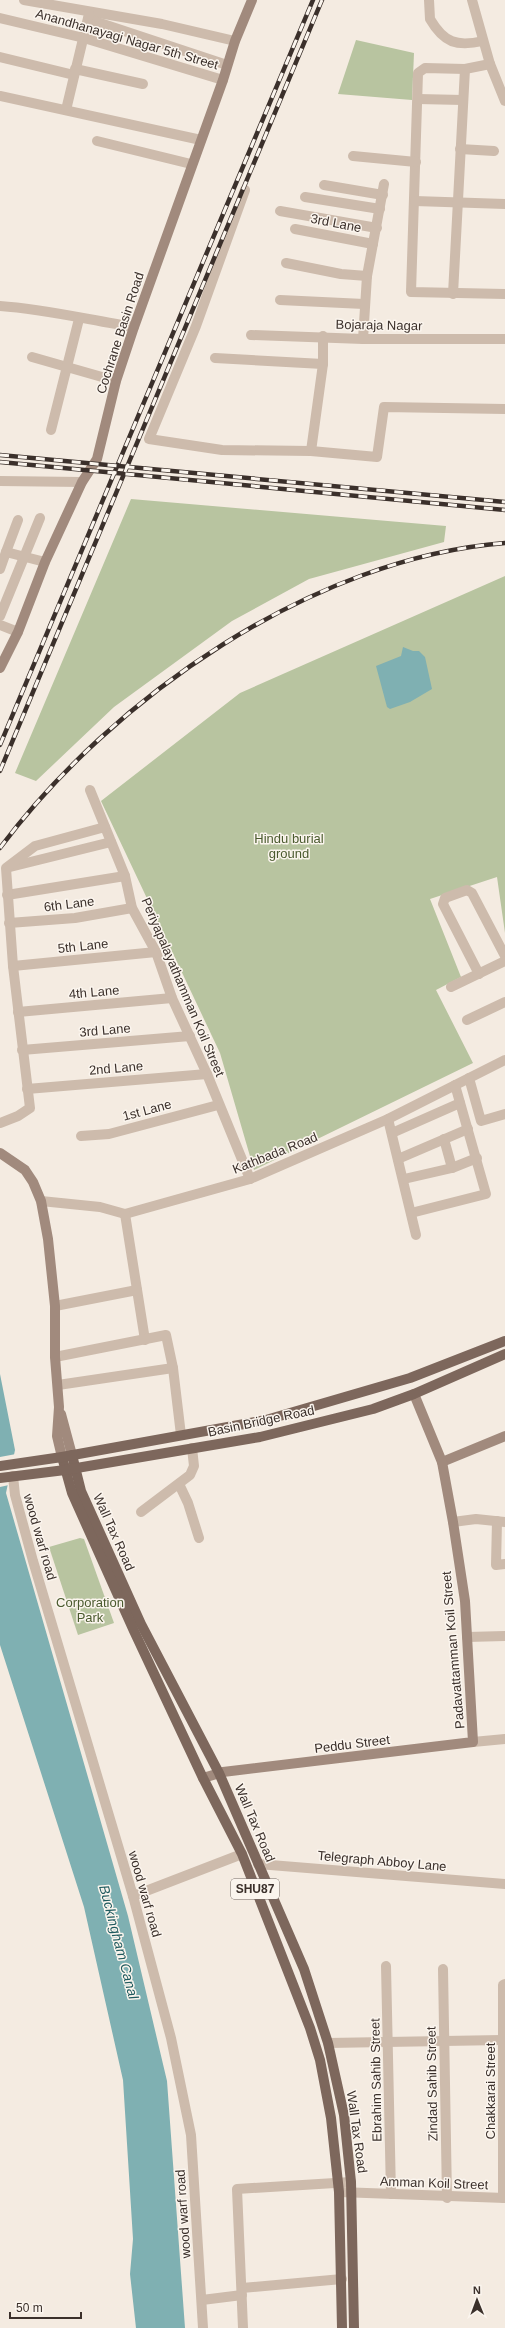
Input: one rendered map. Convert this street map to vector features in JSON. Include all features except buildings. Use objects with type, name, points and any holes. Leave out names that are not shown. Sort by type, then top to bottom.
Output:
[{"type":"main road","name":"Cochrane Basin Road","points":[[0,668],[18,632],[45,562],[82,482],[97,459],[116,381],[134,327],[191,164],[223,80],[235,41],[252,0]]},
{"type":"main road","points":[[0,1153],[25,1170],[33,1182],[41,1201],[48,1239],[55,1306],[55,1357],[59,1407],[57,1436],[67,1456]]},
{"type":"main road","name":"Basin Bridge Road","points":[[0,1466],[67,1456],[256,1421],[410,1378],[505,1341]]},
{"type":"main road","name":"Basin Bridge Road","points":[[0,1478],[64,1470],[260,1437],[373,1409],[414,1394],[505,1354]]},
{"type":"main road","name":"Padavattamman Koil Street","points":[[414,1394],[442,1462],[453,1522],[465,1601],[474,1742]]},
{"type":"main road","points":[[256,1421],[260,1437]]},
{"type":"main road","points":[[442,1462],[505,1436]]},
{"type":"main road","name":"Wall Tax Road","points":[[67,1456],[75,1468],[81,1491],[143,1629],[219,1773],[304,1969],[328,2043],[344,2115],[351,2187],[354,2328]]},
{"type":"main road","name":"Wall Tax Road","points":[[67,1456],[64,1470],[72,1493],[127,1617],[203,1778],[242,1854],[310,2028],[320,2060],[331,2118],[338,2187],[342,2279],[342,2328]]},
{"type":"main road","name":"Peddu Street","points":[[203,1778],[219,1773],[474,1742]]},
{"type":"street","points":[[24,0],[89,14],[235,41]]},
{"type":"street","points":[[429,0],[430,19],[449,40],[465,45],[483,40]]},
{"type":"street","points":[[472,0],[490,64],[505,101]]},
{"type":"street","points":[[66,110],[89,14]]},
{"type":"street","points":[[89,14],[227,65]]},
{"type":"street","name":"Anandhanayagi Nagar 5th Street","points":[[0,18],[84,38],[223,80]]},
{"type":"street","points":[[0,57],[143,84]]},
{"type":"street","points":[[490,64],[464,69],[425,68],[418,73],[416,201],[411,292],[505,294]]},
{"type":"street","points":[[453,294],[456,204],[464,69]]},
{"type":"street","points":[[0,96],[201,140]]},
{"type":"street","points":[[418,99],[463,100]]},
{"type":"street","points":[[97,141],[191,164]]},
{"type":"street","points":[[460,149],[494,151]]},
{"type":"street","points":[[353,156],[416,162]]},
{"type":"street","points":[[324,184],[383,195]]},
{"type":"street","points":[[363,339],[364,304],[367,276],[384,184]]},
{"type":"street","points":[[245,190],[196,326],[149,438],[222,450],[311,451],[377,457],[384,407],[505,409]]},
{"type":"street","points":[[305,197],[380,210]]},
{"type":"street","points":[[416,201],[456,204],[505,204]]},
{"type":"street","points":[[280,211],[376,228]]},
{"type":"street","name":"3rd Lane","points":[[295,229],[373,244]]},
{"type":"street","points":[[286,263],[341,274],[367,276]]},
{"type":"street","points":[[280,300],[364,304]]},
{"type":"street","points":[[0,306],[31,308],[79,319],[134,327]]},
{"type":"street","points":[[51,430],[79,319]]},
{"type":"street","name":"Bojaraja Nagar","points":[[252,335],[323,336],[363,339],[505,339]]},
{"type":"street","points":[[311,451],[323,364],[323,336]]},
{"type":"street","points":[[32,357],[116,381]]},
{"type":"street","points":[[215,358],[323,364]]},
{"type":"street","points":[[0,481],[82,482]]},
{"type":"street","points":[[0,616],[40,518]]},
{"type":"street","points":[[0,569],[18,520]]},
{"type":"street","points":[[6,552],[45,562]]},
{"type":"street","points":[[0,625],[18,632]]},
{"type":"street","name":"Periyapalayathamman Koil Street","points":[[90,790],[124,876],[132,908],[156,952],[172,998],[207,1074],[218,1105],[250,1179]]},
{"type":"street","points":[[6,868],[35,846],[105,827]]},
{"type":"street","points":[[6,868],[111,842]]},
{"type":"street","points":[[0,1123],[18,1116],[30,1108],[12,966],[6,868]]},
{"type":"street","points":[[7,894],[124,876]]},
{"type":"street","points":[[479,974],[443,904],[445,898],[467,890],[472,893],[505,956]]},
{"type":"street","name":"6th Lane","points":[[9,923],[75,918],[132,908]]},
{"type":"street","name":"5th Lane","points":[[12,966],[156,952]]},
{"type":"street","points":[[451,987],[505,961]]},
{"type":"street","name":"4th Lane","points":[[18,1012],[172,998]]},
{"type":"street","points":[[467,1020],[505,1002]]},
{"type":"street","name":"3rd Lane","points":[[22,1050],[190,1036]]},
{"type":"street","name":"Kathbada Road","points":[[125,1214],[250,1179],[388,1119],[505,1060]]},
{"type":"street","name":"2nd Lane","points":[[27,1089],[207,1074]]},
{"type":"street","points":[[469,1078],[481,1121],[505,1114]]},
{"type":"street","points":[[411,1213],[486,1194],[455,1085]]},
{"type":"street","points":[[392,1133],[460,1103]]},
{"type":"street","name":"1st Lane","points":[[81,1136],[109,1134],[218,1105]]},
{"type":"street","points":[[388,1119],[404,1179],[416,1235]]},
{"type":"street","points":[[398,1159],[468,1129]]},
{"type":"street","points":[[444,1139],[452,1168]]},
{"type":"street","points":[[404,1179],[452,1168],[477,1158]]},
{"type":"street","points":[[41,1201],[100,1207],[125,1214],[145,1340]]},
{"type":"street","points":[[55,1306],[137,1290]]},
{"type":"street","points":[[55,1357],[166,1335],[173,1368],[181,1435]]},
{"type":"street","points":[[58,1385],[173,1368]]},
{"type":"street","points":[[141,1512],[190,1475],[194,1466],[192,1448]]},
{"type":"street","name":"wood warf road","points":[[12,1476],[14,1495],[132,1896],[171,2038],[191,2136],[202,2300],[202,2328]]},
{"type":"street","points":[[178,1484],[188,1503],[199,1538]]},
{"type":"street","points":[[453,1522],[476,1519],[501,1521],[496,1564],[505,1564]]},
{"type":"street","points":[[467,1637],[505,1636]]},
{"type":"street","name":"Peddu Street","points":[[474,1742],[505,1739]]},
{"type":"street","points":[[132,1896],[242,1854]]},
{"type":"street","name":"Telegraph Abboy Lane","points":[[258,1864],[505,1884]]},
{"type":"street","name":"Ebrahim Sahib Street","points":[[386,1966],[391,2194]]},
{"type":"street","name":"Zindad Sahib Street","points":[[443,1969],[447,2198]]},
{"type":"street","name":"Chakkarai Street","points":[[504,2198],[502,2040],[503,1985],[505,1984]]},
{"type":"street","points":[[328,2043],[445,2039],[502,2040]]},
{"type":"street","name":"Amman Koil Street","points":[[242,2291],[237,2189],[351,2187],[391,2194],[447,2198],[504,2198]]},
{"type":"street","points":[[202,2300],[242,2291],[342,2279]]},
{"type":"street","points":[[242,2291],[243,2328]]},
{"type":"green space","points":[[356,40],[414,53],[412,100],[338,94]]},
{"type":"green space","points":[[131,499],[446,526],[444,542],[309,579],[232,621],[114,707],[36,781],[15,773]]},
{"type":"green space","name":"Hindu burial ground","points":[[505,576],[505,933],[497,877],[430,899],[461,977],[436,990],[473,1063],[254,1170],[220,1053],[101,801],[240,693]]},
{"type":"green space","name":"Corporation Park","points":[[80,1538],[84,1539],[114,1623],[78,1635],[49,1547]]},
{"type":"water","points":[[403,647],[413,651],[419,651],[425,657],[432,689],[410,702],[390,709],[387,707],[376,666],[401,656]]},
{"type":"water","name":"Buckingham Canal","points":[[0,1374],[15,1450],[6,1493],[128,1916],[167,2081],[185,2328],[136,2328],[130,2274],[133,2239],[123,2080],[84,1907],[0,1645]]},
{"type":"pier","points":[[16,1454],[9,1485],[0,1487],[0,1457]]},
{"type":"railway","points":[[0,745],[313,0]]},
{"type":"railway","points":[[0,771],[322,0]]},
{"type":"railway","points":[[0,455],[505,502]]},
{"type":"railway","points":[[0,462],[505,510]]},
{"type":"railway","points":[[0,848],[46,792],[100,739],[159,689],[223,644],[291,606],[361,576],[433,554],[505,543]]}]
